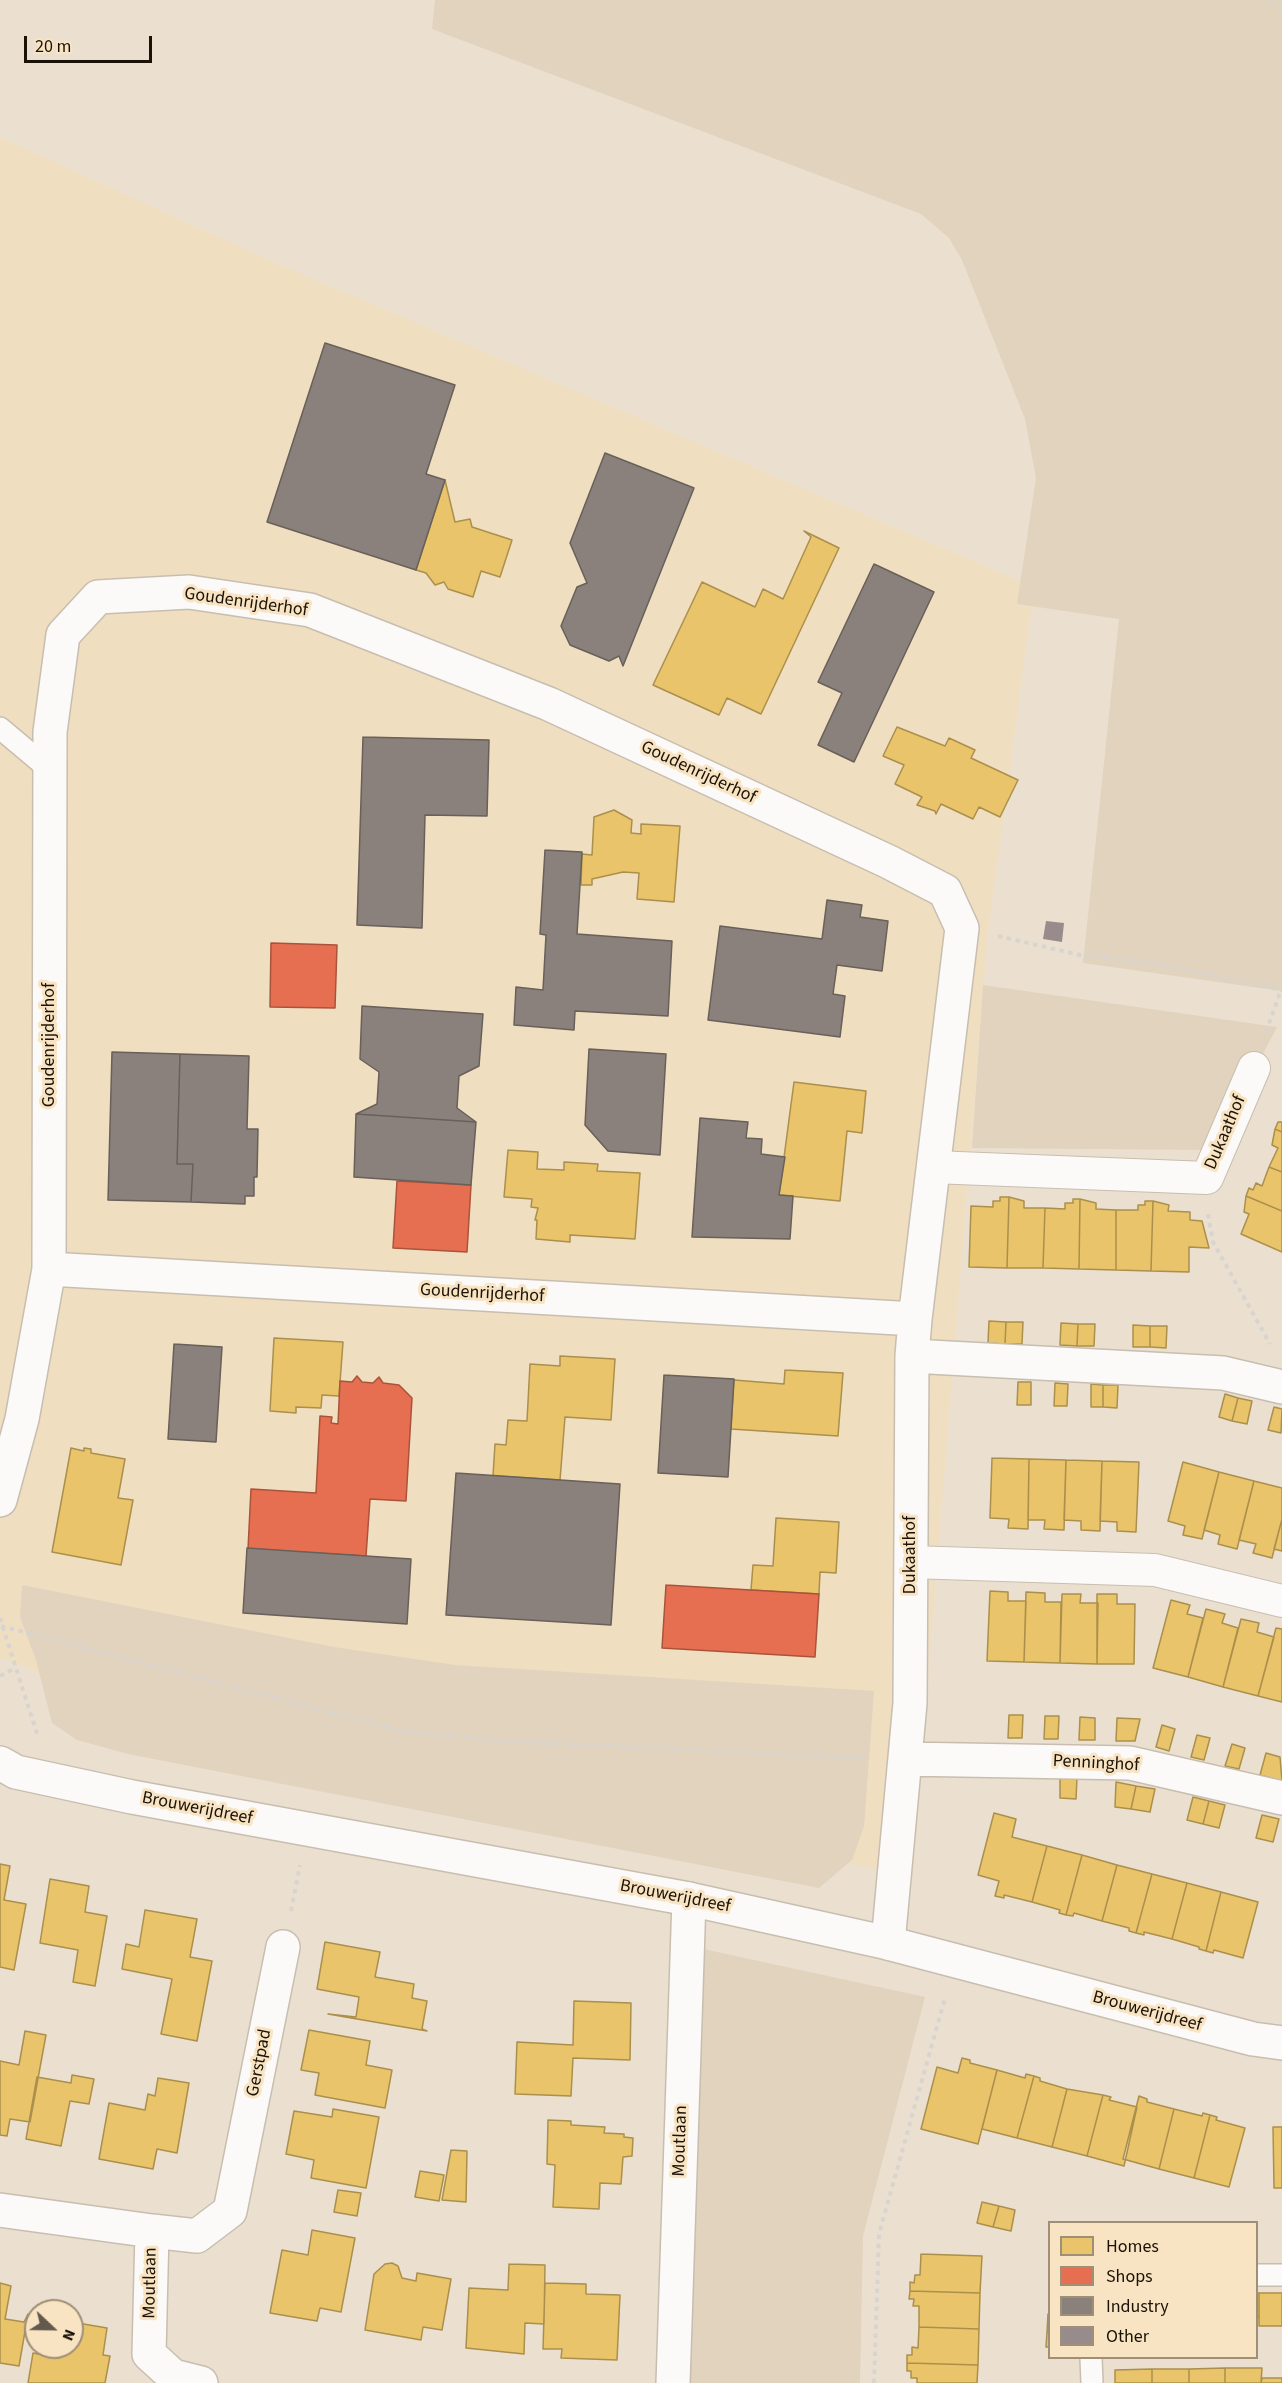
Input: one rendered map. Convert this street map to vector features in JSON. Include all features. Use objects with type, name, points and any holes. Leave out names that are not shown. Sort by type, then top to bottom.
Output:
[{"type":"street","name":"Goudenrijderhof","points":[[0,1500],[22,1419],[49,1269],[50,732],[63,635],[98,597],[189,592],[309,610],[549,704],[889,862],[945,891],[962,928]]},
{"type":"street","name":"Dukaathof","points":[[888,1943],[910,1703],[912,1356],[962,928]]},
{"type":"street","name":"Dukaathof","points":[[933,1167],[1207,1178],[1254,1068]]},
{"type":"street","name":"Goudenrijderhof","points":[[49,1269],[915,1319]]},
{"type":"street","points":[[912,1356],[1223,1373],[1278,1386]]},
{"type":"street","points":[[911,1562],[1155,1570],[1282,1601]]},
{"type":"street","name":"Penninghof","points":[[906,1759],[1130,1763],[1282,1798]]},
{"type":"street","name":"Brouwerijdreef","points":[[0,1763],[16,1772],[62,1783],[689,1899],[955,1959],[1231,2034],[1282,2043]]},
{"type":"street","name":"Moutlaan","points":[[673,2383],[689,1899]]},
{"type":"street","name":"Gerstpad","points":[[152,2231],[197,2236],[230,2211],[283,1947]]},
{"type":"street","name":"Moutlaan","points":[[0,2210],[152,2231],[149,2354],[172,2376],[201,2383]]},
{"type":"lane","points":[[0,728],[50,770]]},
{"type":"lane","points":[[1258,2275],[1282,2275]]},
{"type":"lane","points":[[1091,2359],[1092,2383]]},
{"type":"path","points":[[1271,0],[1282,3]]},
{"type":"path","points":[[962,928],[1080,955],[1147,962],[1282,990],[1254,1068]]},
{"type":"path","points":[[1207,1178],[1204,1190],[1213,1242],[1273,1349],[1278,1386]]},
{"type":"path","points":[[0,1618],[43,1751],[62,1783]]},
{"type":"path","points":[[1,1626],[403,1731],[498,1741],[906,1759]]},
{"type":"path","points":[[0,1676],[15,1668]]},
{"type":"path","points":[[283,1947],[307,1830]]},
{"type":"path","points":[[874,2383],[879,2234],[955,1959]]},
{"type":"shaded area","points":[[435,0],[1282,0],[1282,991],[1083,963],[1119,619],[1017,604],[1036,478],[1025,419],[962,260],[949,238],[921,214],[432,29]]},
{"type":"shaded area","points":[[0,137],[271,261],[1034,587],[987,940],[912,1877],[133,1710],[0,1657]]},
{"type":"shaded area","points":[[983,985],[1277,1027],[1217,1142],[1207,1150],[972,1148]]},
{"type":"shaded area","points":[[22,1585],[334,1647],[455,1665],[874,1691],[864,1826],[852,1860],[819,1888],[128,1754],[77,1740],[52,1723],[36,1660],[20,1617]]},
{"type":"shaded area","points":[[694,1947],[925,1997],[863,2236],[860,2383],[679,2383]]},
{"type":"building: Homes","points":[[445,480],[455,522],[470,519],[472,527],[512,540],[500,577],[481,571],[473,597],[448,589],[444,582],[435,585],[426,573],[416,570]]},
{"type":"building: Homes","points":[[804,531],[839,548],[761,714],[727,698],[719,715],[653,685],[702,582],[755,607],[763,589],[783,599],[811,537]]},
{"type":"building: Homes","points":[[897,727],[945,746],[949,738],[975,750],[971,758],[1018,780],[1000,817],[979,807],[973,819],[941,804],[936,814],[935,811],[917,805],[922,797],[895,784],[904,765],[883,756]]},
{"type":"building: Homes","points":[[614,810],[632,820],[631,833],[641,834],[641,824],[680,826],[674,902],[637,899],[639,873],[623,872],[592,879],[592,885],[581,885],[582,854],[592,855],[594,817]]},
{"type":"building: Homes","points":[[794,1082],[866,1091],[862,1133],[847,1131],[840,1201],[779,1195]]},
{"type":"building: Homes","points":[[1278,1122],[1282,1122],[1282,1132],[1275,1129]]},
{"type":"building: Homes","points":[[1275,1129],[1282,1132],[1282,1172],[1269,1167],[1278,1148],[1272,1145]]},
{"type":"building: Homes","points":[[508,1150],[538,1152],[537,1169],[564,1170],[564,1162],[598,1164],[597,1171],[640,1173],[635,1239],[570,1235],[570,1242],[536,1239],[537,1220],[535,1220],[538,1208],[531,1207],[532,1199],[504,1197]]},
{"type":"building: Homes","points":[[1269,1167],[1282,1172],[1282,1211],[1246,1196],[1249,1188],[1253,1190],[1256,1183],[1262,1186]]},
{"type":"building: Homes","points":[[1246,1196],[1282,1211],[1282,1252],[1241,1234],[1249,1214],[1244,1212]]},
{"type":"building: Homes","points":[[1000,1197],[1009,1197],[1007,1268],[969,1267],[971,1206],[993,1207],[993,1201],[1000,1201]]},
{"type":"building: Homes","points":[[1009,1197],[1024,1201],[1024,1208],[1045,1208],[1043,1268],[1007,1268]]},
{"type":"building: Homes","points":[[1073,1199],[1080,1199],[1079,1269],[1043,1268],[1045,1208],[1065,1209],[1065,1203],[1073,1203]]},
{"type":"building: Homes","points":[[1080,1199],[1096,1203],[1096,1209],[1116,1210],[1116,1270],[1079,1269]]},
{"type":"building: Homes","points":[[1145,1201],[1153,1201],[1151,1271],[1116,1270],[1116,1210],[1138,1210],[1138,1205],[1145,1205]]},
{"type":"building: Homes","points":[[1153,1201],[1169,1205],[1168,1211],[1190,1212],[1190,1220],[1202,1221],[1209,1248],[1189,1247],[1189,1272],[1151,1271]]},
{"type":"building: Homes","points":[[989,1321],[1006,1322],[1005,1344],[988,1343]]},
{"type":"building: Homes","points":[[1006,1322],[1023,1322],[1022,1344],[1005,1344]]},
{"type":"building: Homes","points":[[1061,1323],[1078,1324],[1077,1346],[1060,1345]]},
{"type":"building: Homes","points":[[1078,1324],[1095,1324],[1094,1346],[1077,1346]]},
{"type":"building: Homes","points":[[1133,1325],[1150,1326],[1150,1347],[1133,1347]]},
{"type":"building: Homes","points":[[1150,1326],[1167,1326],[1166,1348],[1150,1347]]},
{"type":"building: Homes","points":[[274,1338],[343,1342],[339,1396],[322,1395],[321,1408],[296,1407],[296,1413],[270,1411]]},
{"type":"building: Homes","points":[[560,1356],[615,1359],[611,1420],[565,1417],[560,1480],[493,1476],[495,1444],[506,1445],[508,1420],[527,1421],[530,1364],[560,1366]]},
{"type":"building: Homes","points":[[785,1370],[843,1373],[838,1436],[731,1429],[734,1380],[784,1384]]},
{"type":"building: Homes","points":[[1018,1382],[1031,1382],[1031,1405],[1017,1405]]},
{"type":"building: Homes","points":[[1055,1383],[1068,1384],[1067,1406],[1054,1406]]},
{"type":"building: Homes","points":[[1091,1384],[1103,1385],[1103,1407],[1091,1407]]},
{"type":"building: Homes","points":[[1103,1385],[1118,1385],[1117,1408],[1103,1407]]},
{"type":"building: Homes","points":[[1225,1394],[1238,1398],[1232,1421],[1219,1417]]},
{"type":"building: Homes","points":[[1238,1398],[1252,1401],[1247,1424],[1232,1421]]},
{"type":"building: Homes","points":[[1274,1407],[1282,1409],[1281,1433],[1268,1430]]},
{"type":"building: Homes","points":[[71,1448],[84,1451],[84,1448],[91,1449],[91,1453],[125,1459],[118,1498],[133,1500],[121,1565],[52,1552]]},
{"type":"building: Homes","points":[[992,1458],[1029,1459],[1028,1529],[1008,1528],[1009,1519],[990,1518]]},
{"type":"building: Homes","points":[[1029,1459],[1066,1460],[1064,1530],[1044,1529],[1045,1520],[1028,1520]]},
{"type":"building: Homes","points":[[1066,1460],[1102,1461],[1100,1531],[1081,1530],[1081,1521],[1064,1520]]},
{"type":"building: Homes","points":[[1102,1461],[1139,1462],[1136,1532],[1117,1531],[1117,1522],[1100,1521]]},
{"type":"building: Homes","points":[[1183,1462],[1219,1472],[1202,1539],[1183,1535],[1185,1526],[1168,1521]]},
{"type":"building: Homes","points":[[1219,1472],[1254,1481],[1237,1549],[1218,1544],[1220,1535],[1204,1530]]},
{"type":"building: Homes","points":[[1254,1481],[1282,1488],[1282,1519],[1272,1558],[1253,1553],[1256,1544],[1239,1540]]},
{"type":"building: Homes","points":[[776,1518],[839,1522],[836,1573],[820,1572],[819,1594],[751,1590],[753,1565],[773,1566]]},
{"type":"building: Homes","points":[[1282,1519],[1282,1551],[1274,1549]]},
{"type":"building: Homes","points":[[990,1591],[1008,1592],[1008,1601],[1026,1601],[1024,1662],[987,1661]]},
{"type":"building: Homes","points":[[1026,1592],[1045,1593],[1045,1602],[1061,1602],[1060,1663],[1024,1662]]},
{"type":"building: Homes","points":[[1062,1594],[1081,1594],[1080,1603],[1098,1603],[1097,1664],[1060,1663]]},
{"type":"building: Homes","points":[[1097,1594],[1117,1594],[1117,1604],[1135,1604],[1134,1664],[1097,1664]]},
{"type":"building: Homes","points":[[1171,1600],[1190,1605],[1187,1614],[1203,1618],[1188,1677],[1153,1668]]},
{"type":"building: Homes","points":[[1206,1609],[1225,1614],[1222,1623],[1238,1628],[1223,1687],[1188,1677]]},
{"type":"building: Homes","points":[[1241,1619],[1259,1623],[1257,1632],[1274,1637],[1258,1696],[1223,1687]]},
{"type":"building: Homes","points":[[1276,1628],[1282,1629],[1282,1702],[1258,1696]]},
{"type":"building: Homes","points":[[1009,1715],[1023,1715],[1022,1738],[1008,1738]]},
{"type":"building: Homes","points":[[1045,1716],[1059,1716],[1058,1739],[1044,1739]]},
{"type":"building: Homes","points":[[1080,1717],[1095,1718],[1095,1740],[1079,1740]]},
{"type":"building: Homes","points":[[1117,1718],[1140,1719],[1135,1741],[1116,1741]]},
{"type":"building: Homes","points":[[1162,1725],[1175,1729],[1169,1751],[1156,1747]]},
{"type":"building: Homes","points":[[1197,1735],[1210,1738],[1204,1760],[1191,1757]]},
{"type":"building: Homes","points":[[1232,1744],[1245,1748],[1239,1769],[1225,1766]]},
{"type":"building: Homes","points":[[1266,1753],[1280,1757],[1282,1781],[1260,1775]]},
{"type":"building: Homes","points":[[1060,1778],[1077,1778],[1076,1799],[1060,1798]]},
{"type":"building: Homes","points":[[1116,1782],[1136,1786],[1131,1809],[1115,1807]]},
{"type":"building: Homes","points":[[1136,1786],[1155,1789],[1150,1812],[1131,1809]]},
{"type":"building: Homes","points":[[1193,1797],[1209,1801],[1203,1824],[1187,1820]]},
{"type":"building: Homes","points":[[1209,1801],[1225,1805],[1219,1828],[1203,1824]]},
{"type":"building: Homes","points":[[994,1813],[1016,1819],[1012,1837],[1047,1846],[1032,1902],[1004,1895],[1004,1898],[995,1896],[999,1881],[978,1875]]},
{"type":"building: Homes","points":[[1262,1815],[1279,1819],[1273,1842],[1256,1838]]},
{"type":"building: Homes","points":[[1047,1846],[1082,1855],[1066,1915],[1059,1913],[1060,1910],[1032,1902]]},
{"type":"building: Homes","points":[[1082,1855],[1117,1865],[1102,1921],[1074,1913],[1073,1916],[1066,1915]]},
{"type":"building: Homes","points":[[0,1864],[10,1866],[4,1900],[26,1904],[14,1970],[0,1967]]},
{"type":"building: Homes","points":[[1117,1865],[1152,1874],[1136,1933],[1129,1931],[1129,1928],[1102,1921]]},
{"type":"building: Homes","points":[[1152,1874],[1187,1883],[1172,1939],[1144,1932],[1144,1935],[1136,1933]]},
{"type":"building: Homes","points":[[50,1879],[89,1886],[85,1912],[107,1916],[95,1986],[73,1982],[78,1950],[40,1943]]},
{"type":"building: Homes","points":[[1187,1883],[1221,1892],[1206,1951],[1172,1939]]},
{"type":"building: Homes","points":[[1221,1892],[1258,1902],[1243,1958],[1214,1950],[1213,1953],[1206,1951]]},
{"type":"building: Homes","points":[[145,1910],[197,1919],[190,1957],[212,1961],[197,2041],[161,2034],[172,1979],[122,1969],[126,1944],[139,1947]]},
{"type":"building: Homes","points":[[325,1942],[380,1952],[375,1977],[414,1984],[412,1998],[427,2001],[422,2029],[427,2031],[328,2014],[356,2017],[359,1997],[317,1989]]},
{"type":"building: Homes","points":[[574,2001],[631,2003],[630,2060],[573,2058],[571,2096],[515,2094],[517,2042],[573,2045]]},
{"type":"building: Homes","points":[[309,2030],[370,2041],[366,2065],[392,2070],[385,2108],[315,2095],[319,2073],[301,2070]]},
{"type":"building: Homes","points":[[25,2031],[46,2035],[30,2122],[10,2119],[7,2136],[0,2135],[0,2061],[19,2065]]},
{"type":"building: Homes","points":[[962,2058],[970,2060],[970,2063],[997,2070],[978,2144],[921,2129],[937,2067],[958,2073]]},
{"type":"building: Homes","points":[[997,2070],[1025,2078],[1026,2074],[1034,2076],[1017,2138],[982,2129]]},
{"type":"building: Homes","points":[[72,2075],[94,2079],[89,2104],[70,2101],[61,2146],[26,2139],[37,2077],[71,2083]]},
{"type":"building: Homes","points":[[1034,2076],[1040,2078],[1040,2081],[1067,2089],[1052,2147],[1017,2138]]},
{"type":"building: Homes","points":[[158,2078],[189,2083],[177,2153],[157,2149],[153,2169],[99,2159],[109,2103],[145,2110],[148,2094],[155,2096]]},
{"type":"building: Homes","points":[[1067,2089],[1103,2095],[1087,2156],[1052,2147]]},
{"type":"building: Homes","points":[[1103,2095],[1111,2097],[1109,2100],[1137,2107],[1124,2166],[1087,2156]]},
{"type":"building: Homes","points":[[1139,2096],[1147,2099],[1147,2102],[1174,2109],[1159,2169],[1123,2159]]},
{"type":"building: Homes","points":[[333,2109],[379,2117],[366,2188],[311,2178],[314,2160],[286,2154],[294,2111],[332,2117]]},
{"type":"building: Homes","points":[[1174,2109],[1202,2116],[1203,2113],[1210,2115],[1194,2178],[1159,2169]]},
{"type":"building: Homes","points":[[1210,2115],[1217,2117],[1216,2120],[1245,2128],[1229,2187],[1194,2178]]},
{"type":"building: Homes","points":[[548,2120],[571,2121],[571,2125],[605,2127],[604,2133],[624,2134],[624,2137],[633,2138],[632,2156],[623,2157],[621,2184],[600,2183],[599,2209],[553,2207],[555,2165],[547,2164]]},
{"type":"building: Homes","points":[[1273,2127],[1282,2127],[1282,2188],[1274,2188]]},
{"type":"building: Homes","points":[[451,2150],[467,2151],[466,2202],[442,2200]]},
{"type":"building: Homes","points":[[420,2171],[444,2175],[439,2201],[415,2197]]},
{"type":"building: Homes","points":[[338,2190],[361,2193],[357,2216],[334,2212]]},
{"type":"building: Homes","points":[[982,2202],[999,2206],[993,2227],[977,2223]]},
{"type":"building: Homes","points":[[999,2206],[1015,2210],[1011,2231],[993,2227]]},
{"type":"building: Homes","points":[[312,2230],[355,2238],[341,2312],[320,2308],[317,2321],[270,2313],[282,2250],[308,2255]]},
{"type":"building: Homes","points":[[921,2254],[982,2256],[980,2293],[910,2291],[910,2282],[914,2283],[915,2275],[920,2275]]},
{"type":"building: Homes","points":[[392,2263],[398,2266],[402,2278],[416,2281],[417,2273],[451,2279],[442,2330],[423,2327],[421,2340],[365,2330],[374,2274],[385,2264]]},
{"type":"building: Homes","points":[[509,2264],[545,2265],[544,2324],[525,2323],[524,2354],[466,2348],[469,2288],[508,2290]]},
{"type":"building: Homes","points":[[0,2283],[11,2286],[5,2319],[24,2322],[24,2337],[19,2366],[0,2363]]},
{"type":"building: Homes","points":[[545,2283],[586,2284],[586,2294],[620,2295],[617,2360],[561,2358],[562,2349],[543,2349]]},
{"type":"building: Homes","points":[[910,2291],[980,2293],[979,2329],[919,2327],[919,2306],[913,2306],[914,2299],[909,2299]]},
{"type":"building: Homes","points":[[1258,2293],[1259,2293],[1258,2317]]},
{"type":"building: Homes","points":[[1259,2293],[1282,2293],[1282,2326],[1259,2326]]},
{"type":"building: Homes","points":[[84,2324],[107,2328],[103,2355],[110,2356],[105,2383],[28,2383],[32,2359],[84,2359]]},
{"type":"building: Homes","points":[[919,2327],[979,2329],[978,2365],[907,2363],[907,2355],[912,2355],[912,2347],[918,2348]]},
{"type":"building: Homes","points":[[907,2363],[978,2365],[977,2383],[917,2383],[917,2378],[911,2378],[911,2371],[907,2371]]},
{"type":"building: Homes","points":[[1225,2368],[1262,2368],[1261,2383],[1225,2383]]},
{"type":"building: Homes","points":[[1225,2368],[1225,2383],[1189,2383],[1189,2369]]},
{"type":"building: Homes","points":[[1152,2369],[1152,2383],[1115,2383],[1115,2370]]},
{"type":"building: Homes","points":[[1152,2369],[1189,2369],[1189,2383],[1152,2383]]},
{"type":"building: Homes","points":[[1262,2378],[1282,2378],[1282,2383],[1261,2383]]},
{"type":"building: Shops","points":[[271,943],[337,945],[335,1008],[270,1007]]},
{"type":"building: Shops","points":[[397,1181],[471,1185],[467,1252],[393,1248]]},
{"type":"building: Shops","points":[[357,1376],[362,1382],[373,1383],[379,1377],[383,1383],[399,1385],[412,1398],[406,1501],[370,1499],[366,1556],[248,1549],[251,1489],[316,1493],[320,1416],[332,1417],[331,1423],[338,1424],[340,1381],[352,1382]]},
{"type":"building: Shops","points":[[666,1585],[819,1594],[815,1657],[662,1648]]},
{"type":"building: Industry","points":[[325,343],[455,385],[426,474],[445,480],[416,570],[267,522]]},
{"type":"building: Industry","points":[[605,453],[694,488],[623,666],[619,656],[609,661],[570,645],[561,626],[577,587],[587,583],[570,543]]},
{"type":"building: Industry","points":[[874,564],[934,592],[854,762],[818,745],[842,693],[818,682]]},
{"type":"building: Industry","points":[[363,737],[489,740],[487,816],[425,815],[422,928],[357,925]]},
{"type":"building: Industry","points":[[545,850],[582,852],[577,934],[672,941],[668,1016],[575,1011],[574,1030],[514,1025],[516,987],[543,990],[546,935],[540,934]]},
{"type":"building: Industry","points":[[827,900],[862,905],[860,917],[888,921],[882,971],[837,965],[833,994],[845,996],[840,1037],[708,1020],[720,926],[822,939]]},
{"type":"building: Industry","points":[[362,1006],[483,1014],[479,1066],[459,1076],[457,1108],[476,1122],[356,1114],[377,1104],[379,1072],[360,1059]]},
{"type":"building: Industry","points":[[589,1049],[666,1054],[660,1155],[608,1151],[585,1125]]},
{"type":"building: Industry","points":[[112,1052],[180,1054],[177,1164],[193,1164],[191,1202],[108,1200]]},
{"type":"building: Industry","points":[[180,1054],[249,1056],[247,1129],[258,1129],[257,1177],[254,1177],[254,1196],[245,1196],[245,1204],[191,1202],[193,1164],[177,1164]]},
{"type":"building: Industry","points":[[356,1114],[476,1122],[471,1185],[354,1177]]},
{"type":"building: Industry","points":[[700,1118],[748,1122],[746,1138],[762,1139],[761,1154],[785,1157],[779,1195],[793,1196],[790,1239],[692,1237]]},
{"type":"building: Industry","points":[[174,1344],[222,1347],[216,1442],[168,1439]]},
{"type":"building: Industry","points":[[664,1375],[734,1379],[728,1477],[658,1473]]},
{"type":"building: Industry","points":[[456,1473],[620,1484],[611,1625],[446,1615]]},
{"type":"building: Industry","points":[[247,1548],[411,1559],[407,1624],[243,1613]]},
{"type":"building: Other","points":[[1046,921],[1064,923],[1062,942],[1043,939]]}]
